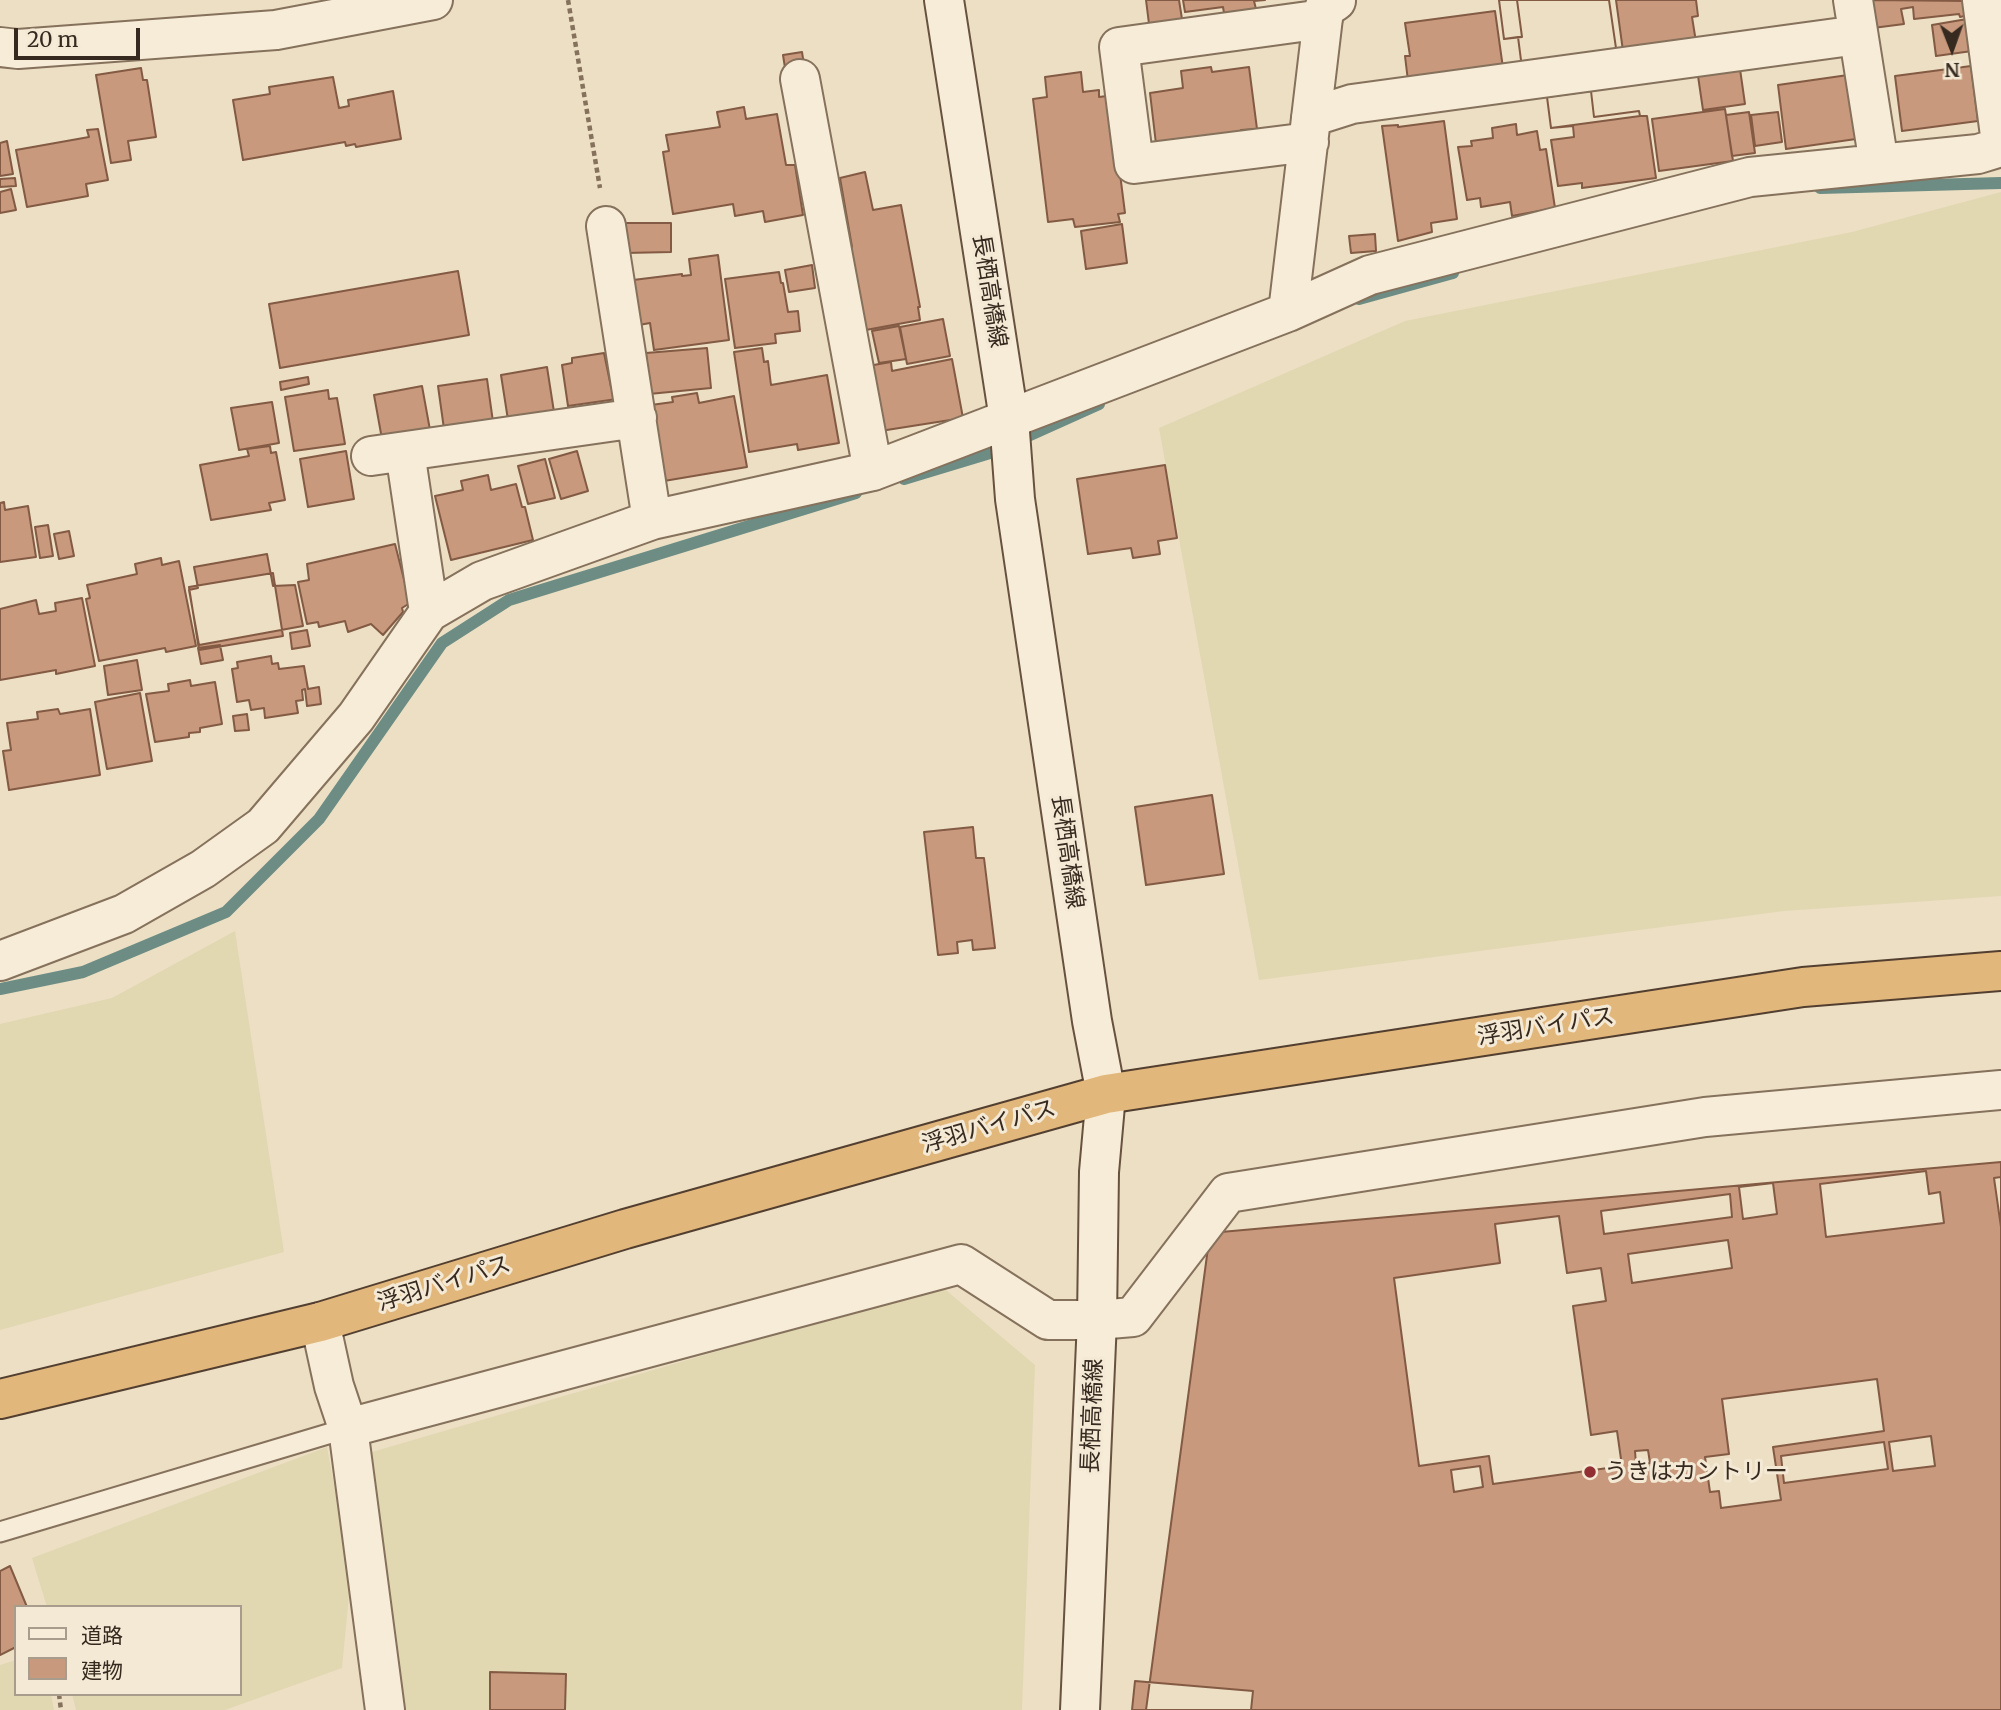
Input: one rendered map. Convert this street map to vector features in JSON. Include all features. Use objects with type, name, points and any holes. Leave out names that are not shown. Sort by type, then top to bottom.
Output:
[{"type":"highway","name":"浮羽バイパス","points":[[0,1399],[320,1322],[625,1229],[1106,1094],[1803,987],[2001,971]]},
{"type":"street","points":[[0,47],[18,48],[276,30],[433,0]]},
{"type":"street","name":"長栖高橋線","points":[[944,0],[1009,419],[1014,499],[1092,1021],[1106,1094],[1099,1172],[1097,1320],[1080,1710]]},
{"type":"street","points":[[1,953],[124,914],[203,869],[263,826],[356,717],[429,612],[482,581],[652,520],[873,471],[1288,312],[1370,275],[1750,177],[1978,154],[2001,145],[1982,0]]},
{"type":"street","points":[[1288,312],[1310,130],[1330,10],[1119,47],[1134,164],[1310,130],[1352,104],[1855,18],[1879,164]]},
{"type":"street","points":[[800,79],[873,471]]},
{"type":"street","points":[[606,226],[652,520]]},
{"type":"street","points":[[429,612],[388,454],[637,418]]},
{"type":"street","points":[[348,1428],[961,1264],[1048,1320],[1133,1317],[1228,1193],[1705,1118],[2001,1090]]},
{"type":"street","points":[[320,1322],[334,1386],[348,1428],[385,1710]]},
{"type":"lane","points":[[0,1532],[348,1428]]},
{"type":"path","points":[[568,0],[606,226]]},
{"type":"shaded area","points":[[2001,192],[2001,896],[1784,911],[1259,980],[1159,428],[1405,321],[1852,232]]},
{"type":"shaded area","points":[[235,931],[284,1252],[0,1330],[0,1024],[112,998]]},
{"type":"shaded area","points":[[941,1286],[1035,1365],[1022,1710],[405,1710],[372,1452]]},
{"type":"shaded area","points":[[327,1447],[351,1575],[342,1668],[225,1710],[76,1710],[72,1696],[242,1696],[242,1605],[46,1605],[32,1558]]},
{"type":"shaded area","points":[[14,1661],[14,1696],[51,1696],[54,1710],[0,1710],[0,1665]]},
{"type":"building","points":[[1146,0],[1179,0],[1182,19],[1149,24]]},
{"type":"building","points":[[1183,0],[1265,0],[1254,1],[1256,9],[1224,13],[1223,7],[1185,12]]},
{"type":"building","points":[[1499,0],[1517,0],[1522,37],[1504,39]]},
{"type":"building","points":[[1499,0],[1609,0],[1617,55],[1522,68],[1518,37],[1504,39]]},
{"type":"building","points":[[1517,0],[1609,0],[1617,55],[1522,68],[1518,37],[1522,37]]},
{"type":"building","points":[[1616,0],[1696,0],[1698,16],[1692,17],[1696,42],[1623,51]]},
{"type":"building","points":[[1870,0],[1967,1],[1969,15],[1914,19],[1913,7],[1901,9],[1904,24],[1873,28]]},
{"type":"building","points":[[1495,11],[1503,68],[1408,81],[1405,56],[1410,56],[1405,23]]},
{"type":"building","points":[[1967,19],[1972,51],[1936,56],[1932,25]]},
{"type":"building","points":[[802,52],[807,84],[788,87],[783,55]]},
{"type":"building","points":[[1971,66],[1978,121],[1902,131],[1895,76]]},
{"type":"building","points":[[1211,67],[1212,72],[1249,67],[1257,129],[1241,130],[1242,134],[1156,144],[1150,93],[1183,88],[1181,71]]},
{"type":"building","points":[[141,68],[143,80],[147,80],[156,137],[128,141],[131,160],[111,163],[96,75]]},
{"type":"building","points":[[1740,69],[1745,104],[1703,110],[1698,76]]},
{"type":"building","points":[[1081,72],[1083,92],[1099,90],[1099,97],[1107,96],[1112,111],[1125,213],[1118,214],[1120,222],[1075,227],[1073,219],[1048,222],[1033,99],[1047,97],[1045,77]]},
{"type":"building","points":[[1848,75],[1856,139],[1786,149],[1778,85]]},
{"type":"building","points":[[333,77],[339,108],[349,106],[348,100],[393,91],[401,139],[356,147],[355,144],[346,146],[345,142],[243,160],[233,100],[270,94],[269,87]]},
{"type":"building","points":[[1591,91],[1594,117],[1639,111],[1640,116],[1647,116],[1656,178],[1582,188],[1582,183],[1558,186],[1551,140],[1574,137],[1573,126],[1551,128],[1547,97]]},
{"type":"building","points":[[1591,91],[1594,117],[1639,111],[1640,116],[1551,128],[1547,97]]},
{"type":"building","points":[[744,107],[746,119],[777,114],[786,165],[795,165],[803,215],[765,222],[763,211],[735,216],[733,204],[673,214],[663,152],[669,151],[666,135],[720,127],[717,112]]},
{"type":"building","points":[[1725,109],[1733,161],[1659,171],[1652,119]]},
{"type":"building","points":[[1749,112],[1755,153],[1732,156],[1726,115]]},
{"type":"building","points":[[1778,112],[1782,142],[1755,146],[1751,115]]},
{"type":"building","points":[[1444,121],[1457,219],[1431,223],[1432,232],[1398,241],[1382,126],[1398,127]]},
{"type":"building","points":[[1516,124],[1517,135],[1537,131],[1540,150],[1546,149],[1555,208],[1512,216],[1510,202],[1481,207],[1480,198],[1467,200],[1458,147],[1472,146],[1471,141],[1493,138],[1492,128]]},
{"type":"building","points":[[98,129],[108,180],[86,184],[88,196],[27,207],[16,150],[89,137],[87,130]]},
{"type":"building","points":[[7,141],[13,174],[0,176],[0,143]]},
{"type":"building","points":[[865,172],[873,210],[901,205],[920,307],[920,320],[855,332],[845,248],[852,247],[840,178]]},
{"type":"building","points":[[15,178],[16,186],[0,187],[0,179]]},
{"type":"building","points":[[11,189],[16,210],[0,213],[0,192]]},
{"type":"building","points":[[625,223],[671,223],[671,252],[625,253]]},
{"type":"building","points":[[1122,224],[1127,263],[1086,269],[1081,231]]},
{"type":"building","points":[[1375,234],[1376,251],[1351,253],[1349,236]]},
{"type":"building","points":[[718,255],[729,340],[654,350],[650,323],[639,325],[633,280],[691,275],[689,259]]},
{"type":"building","points":[[812,265],[815,288],[789,292],[785,270]]},
{"type":"building","points":[[458,271],[469,335],[280,368],[269,304]]},
{"type":"building","points":[[779,272],[788,312],[798,311],[800,331],[775,334],[776,343],[735,348],[725,279]]},
{"type":"building","points":[[943,319],[950,356],[907,364],[900,327]]},
{"type":"building","points":[[899,326],[906,359],[879,363],[872,331]]},
{"type":"building","points":[[707,348],[711,388],[649,394],[646,353]]},
{"type":"building","points":[[762,348],[764,362],[768,361],[771,385],[827,375],[839,443],[798,450],[797,444],[749,452],[734,352]]},
{"type":"building","points":[[604,353],[611,387],[615,387],[617,399],[568,406],[562,365],[572,363],[572,358]]},
{"type":"building","points":[[952,359],[963,418],[874,432],[862,367],[891,362],[892,371]]},
{"type":"building","points":[[547,367],[554,412],[508,420],[501,375]]},
{"type":"building","points":[[308,377],[309,384],[281,390],[280,382]]},
{"type":"building","points":[[487,379],[493,422],[444,429],[438,386]]},
{"type":"building","points":[[422,386],[430,430],[382,439],[374,395]]},
{"type":"building","points":[[328,390],[329,399],[337,398],[345,444],[294,451],[285,397]]},
{"type":"building","points":[[697,393],[699,403],[734,396],[747,467],[664,481],[651,405],[673,402],[672,397]]},
{"type":"building","points":[[272,402],[279,443],[239,450],[231,408]]},
{"type":"building","points":[[270,446],[271,453],[276,452],[285,500],[269,503],[271,510],[211,520],[200,465],[249,456],[247,449]]},
{"type":"building","points":[[346,451],[354,499],[308,507],[300,459]]},
{"type":"building","points":[[577,451],[588,491],[561,499],[549,459]]},
{"type":"building","points":[[545,459],[555,498],[528,504],[518,466]]},
{"type":"building","points":[[1165,465],[1177,538],[1158,541],[1160,554],[1133,558],[1131,548],[1088,554],[1077,479]]},
{"type":"building","points":[[488,475],[491,490],[516,484],[533,540],[451,560],[435,496],[463,490],[461,481]]},
{"type":"building","points":[[4,502],[5,510],[28,506],[36,557],[0,562],[0,503]]},
{"type":"building","points":[[48,525],[53,556],[40,558],[35,527]]},
{"type":"building","points":[[69,531],[74,556],[59,559],[54,534]]},
{"type":"building","points":[[395,544],[410,603],[402,608],[403,612],[383,635],[371,624],[348,632],[345,621],[319,627],[318,622],[307,624],[298,582],[309,580],[307,564]]},
{"type":"building","points":[[267,554],[273,586],[295,585],[303,626],[199,645],[189,590],[198,588],[194,567]]},
{"type":"building","points":[[161,558],[162,565],[179,561],[196,646],[166,652],[165,648],[99,661],[86,599],[90,598],[87,585],[137,574],[135,564]]},
{"type":"building","points":[[273,573],[283,636],[199,650],[189,587]]},
{"type":"building","points":[[82,598],[95,666],[56,674],[56,670],[0,680],[0,609],[36,600],[39,614],[56,611],[55,603]]},
{"type":"building","points":[[307,630],[310,646],[292,649],[290,633]]},
{"type":"building","points":[[220,645],[223,660],[201,664],[198,648]]},
{"type":"building","points":[[271,656],[272,664],[278,663],[279,669],[304,666],[308,689],[319,687],[321,704],[307,706],[305,689],[302,690],[303,700],[296,701],[298,713],[265,718],[264,708],[251,710],[249,700],[237,702],[232,669],[238,668],[237,662]]},
{"type":"building","points":[[137,660],[142,690],[108,695],[104,666]]},
{"type":"building","points":[[190,680],[191,686],[215,682],[222,724],[200,728],[200,732],[189,733],[189,737],[155,742],[146,694],[169,691],[168,684]]},
{"type":"building","points":[[140,693],[152,761],[107,769],[95,702]]},
{"type":"building","points":[[58,709],[60,714],[90,709],[100,775],[9,790],[3,751],[11,750],[7,723],[38,719],[37,712]]},
{"type":"building","points":[[247,714],[249,730],[235,731],[233,716]]},
{"type":"building","points":[[1212,795],[1224,874],[1146,885],[1135,807]]},
{"type":"building","points":[[973,827],[976,858],[984,858],[995,948],[973,950],[972,940],[957,942],[958,953],[938,955],[924,832]]},
{"type":"building","name":"うきはカントリー","points":[[2001,1162],[2001,1710],[1146,1710],[1210,1233]]},
{"type":"building","points":[[1926,1171],[1929,1194],[1940,1192],[1944,1223],[1826,1237],[1820,1184]]},
{"type":"building","points":[[2001,1177],[2001,1227],[1994,1178]]},
{"type":"building","points":[[1773,1183],[1777,1214],[1743,1219],[1739,1187]]},
{"type":"building","points":[[1730,1194],[1732,1217],[1604,1234],[1601,1211]]},
{"type":"building","points":[[1559,1216],[1567,1273],[1601,1268],[1606,1301],[1573,1306],[1591,1435],[1617,1431],[1622,1466],[1493,1484],[1489,1456],[1419,1466],[1394,1278],[1500,1263],[1495,1224]]},
{"type":"building","points":[[1728,1240],[1732,1268],[1632,1283],[1628,1254]]},
{"type":"building","points":[[1877,1379],[1884,1431],[1773,1447],[1781,1500],[1721,1508],[1719,1491],[1710,1492],[1705,1457],[1729,1454],[1722,1399]]},
{"type":"building","points":[[1931,1436],[1935,1466],[1893,1471],[1889,1442]]},
{"type":"building","points":[[1884,1442],[1888,1469],[1784,1483],[1781,1456]]},
{"type":"building","points":[[1648,1450],[1650,1463],[1636,1464],[1635,1451]]},
{"type":"building","points":[[1480,1466],[1483,1487],[1454,1492],[1451,1470]]},
{"type":"building","points":[[10,1566],[26,1605],[14,1605],[14,1648],[0,1655],[0,1571]]},
{"type":"building","points":[[490,1672],[566,1674],[565,1710],[490,1710]]},
{"type":"building","points":[[1135,1681],[1253,1691],[1251,1710],[1132,1710]]},
{"type":"waterway","points":[[1820,188],[2001,183]]},
{"type":"waterway","points":[[1359,299],[1453,273]]},
{"type":"waterway","points":[[904,479],[990,453],[1099,404]]},
{"type":"waterway","points":[[0,989],[83,972],[226,912],[319,819],[442,643],[509,600],[856,493]]},
{"type":"place","name":"うきはカントリー","points":[[1590,1472]]}]
